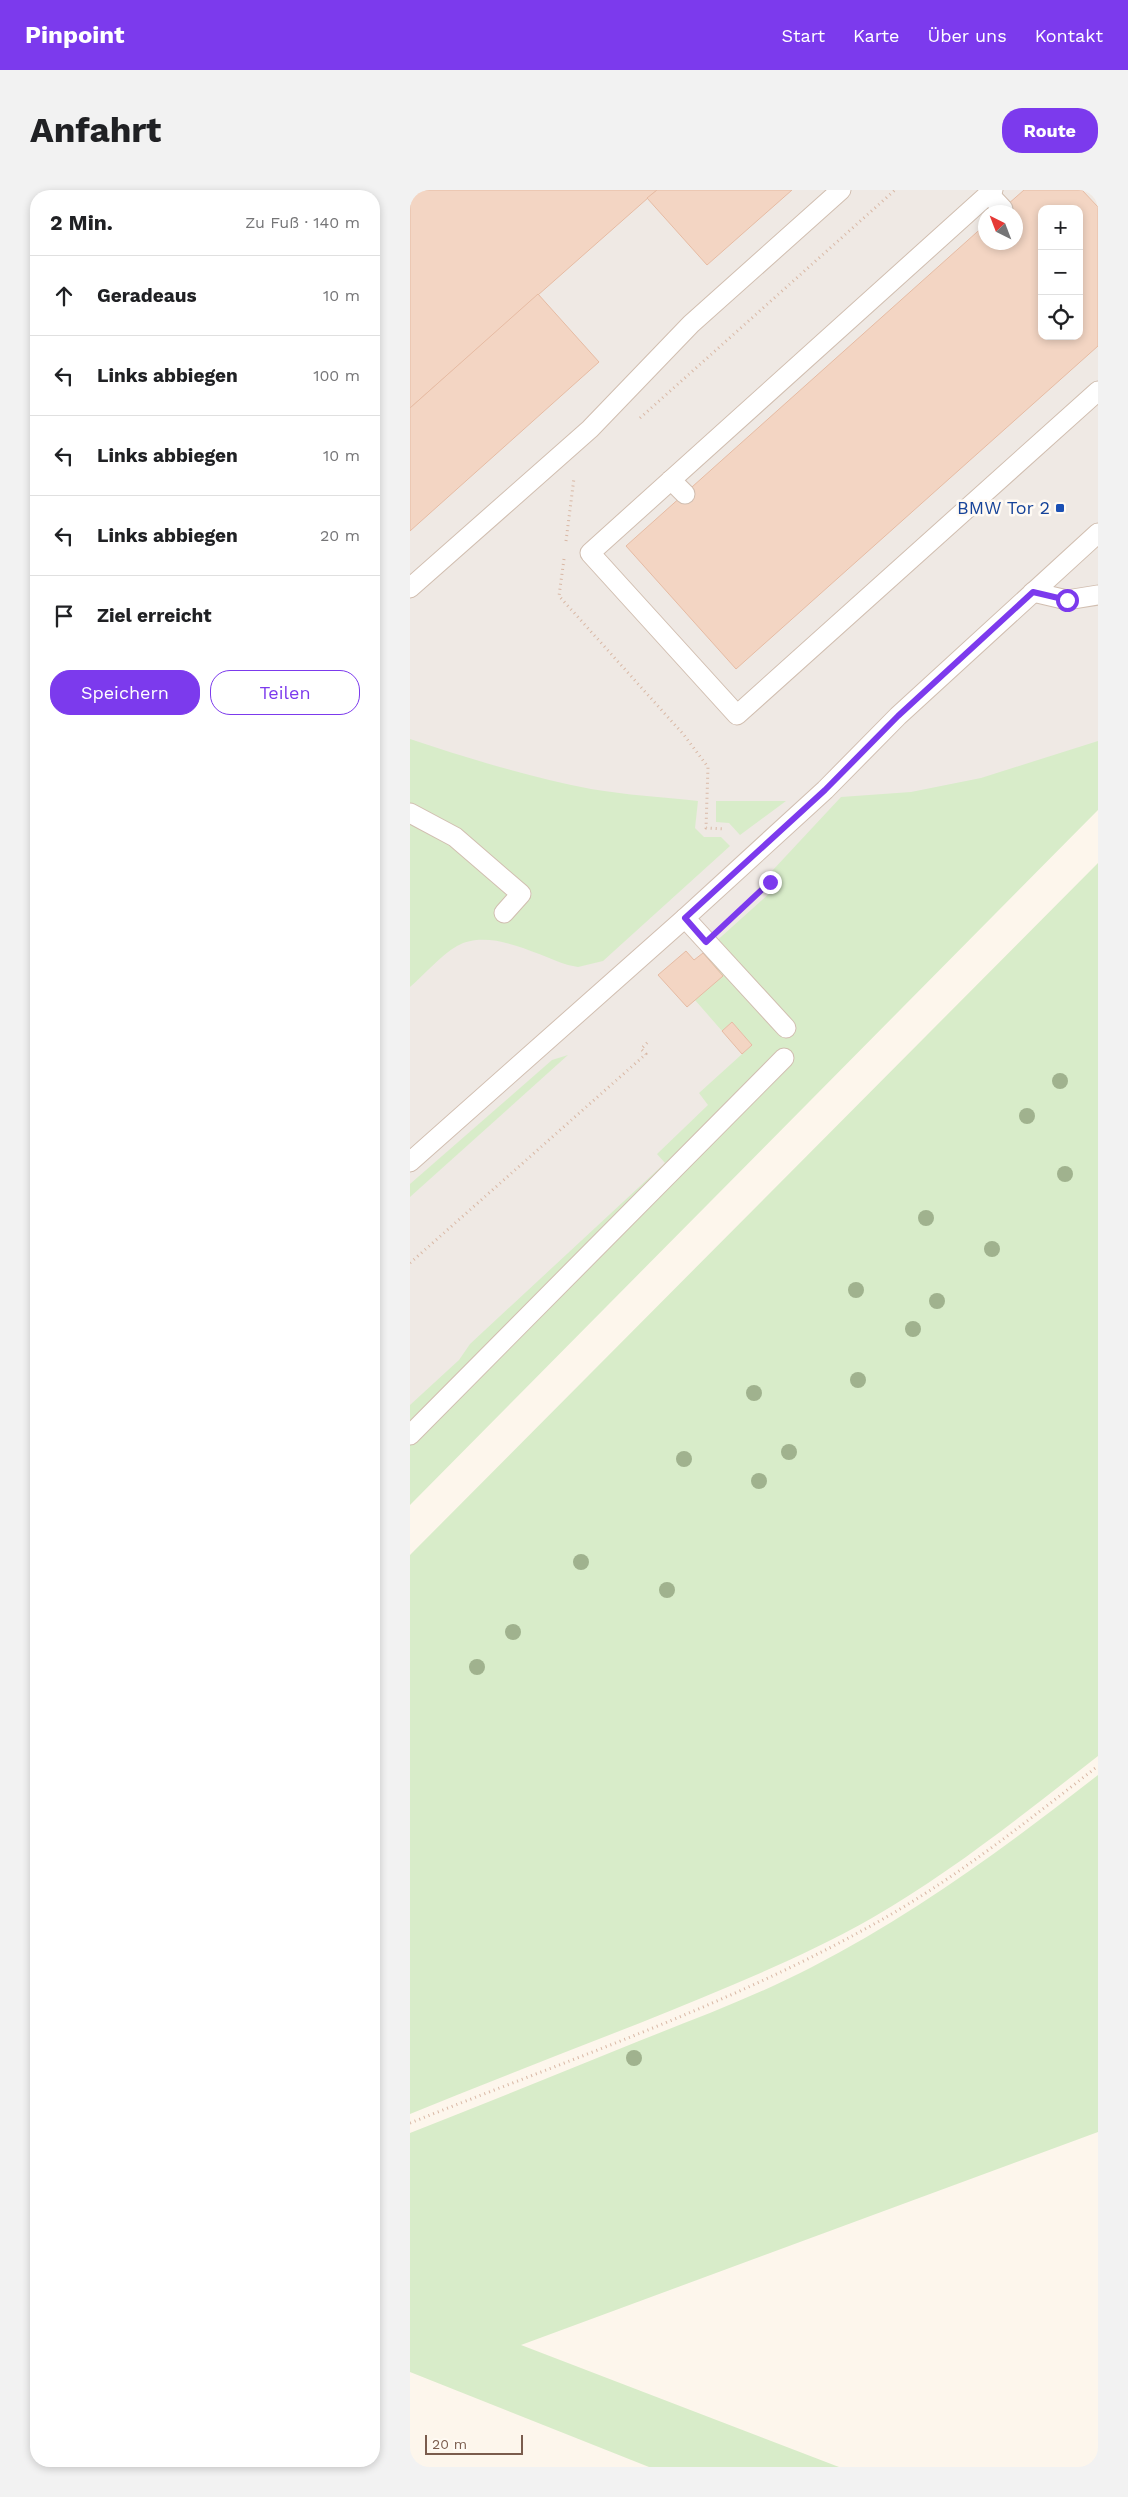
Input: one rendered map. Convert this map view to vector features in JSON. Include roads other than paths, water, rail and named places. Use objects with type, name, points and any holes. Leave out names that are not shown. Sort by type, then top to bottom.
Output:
[{"type":"lane","points":[[410,588],[590,429],[691,324],[841,190]]},
{"type":"lane","points":[[1001,205],[991,192],[590,553],[737,715],[1098,391]]},
{"type":"lane","points":[[671,480],[685,494]]},
{"type":"lane","points":[[410,1162],[685,918],[825,790],[898,716],[1098,533]]},
{"type":"lane","points":[[1033,592],[1067,600],[1098,595]]},
{"type":"lane","points":[[410,813],[455,837],[521,894],[504,913]]},
{"type":"lane","points":[[685,918],[786,1028]]},
{"type":"lane","points":[[410,1435],[784,1058]]},
{"type":"place","name":"BMW Tor 2","points":[[1060,508]]}]
